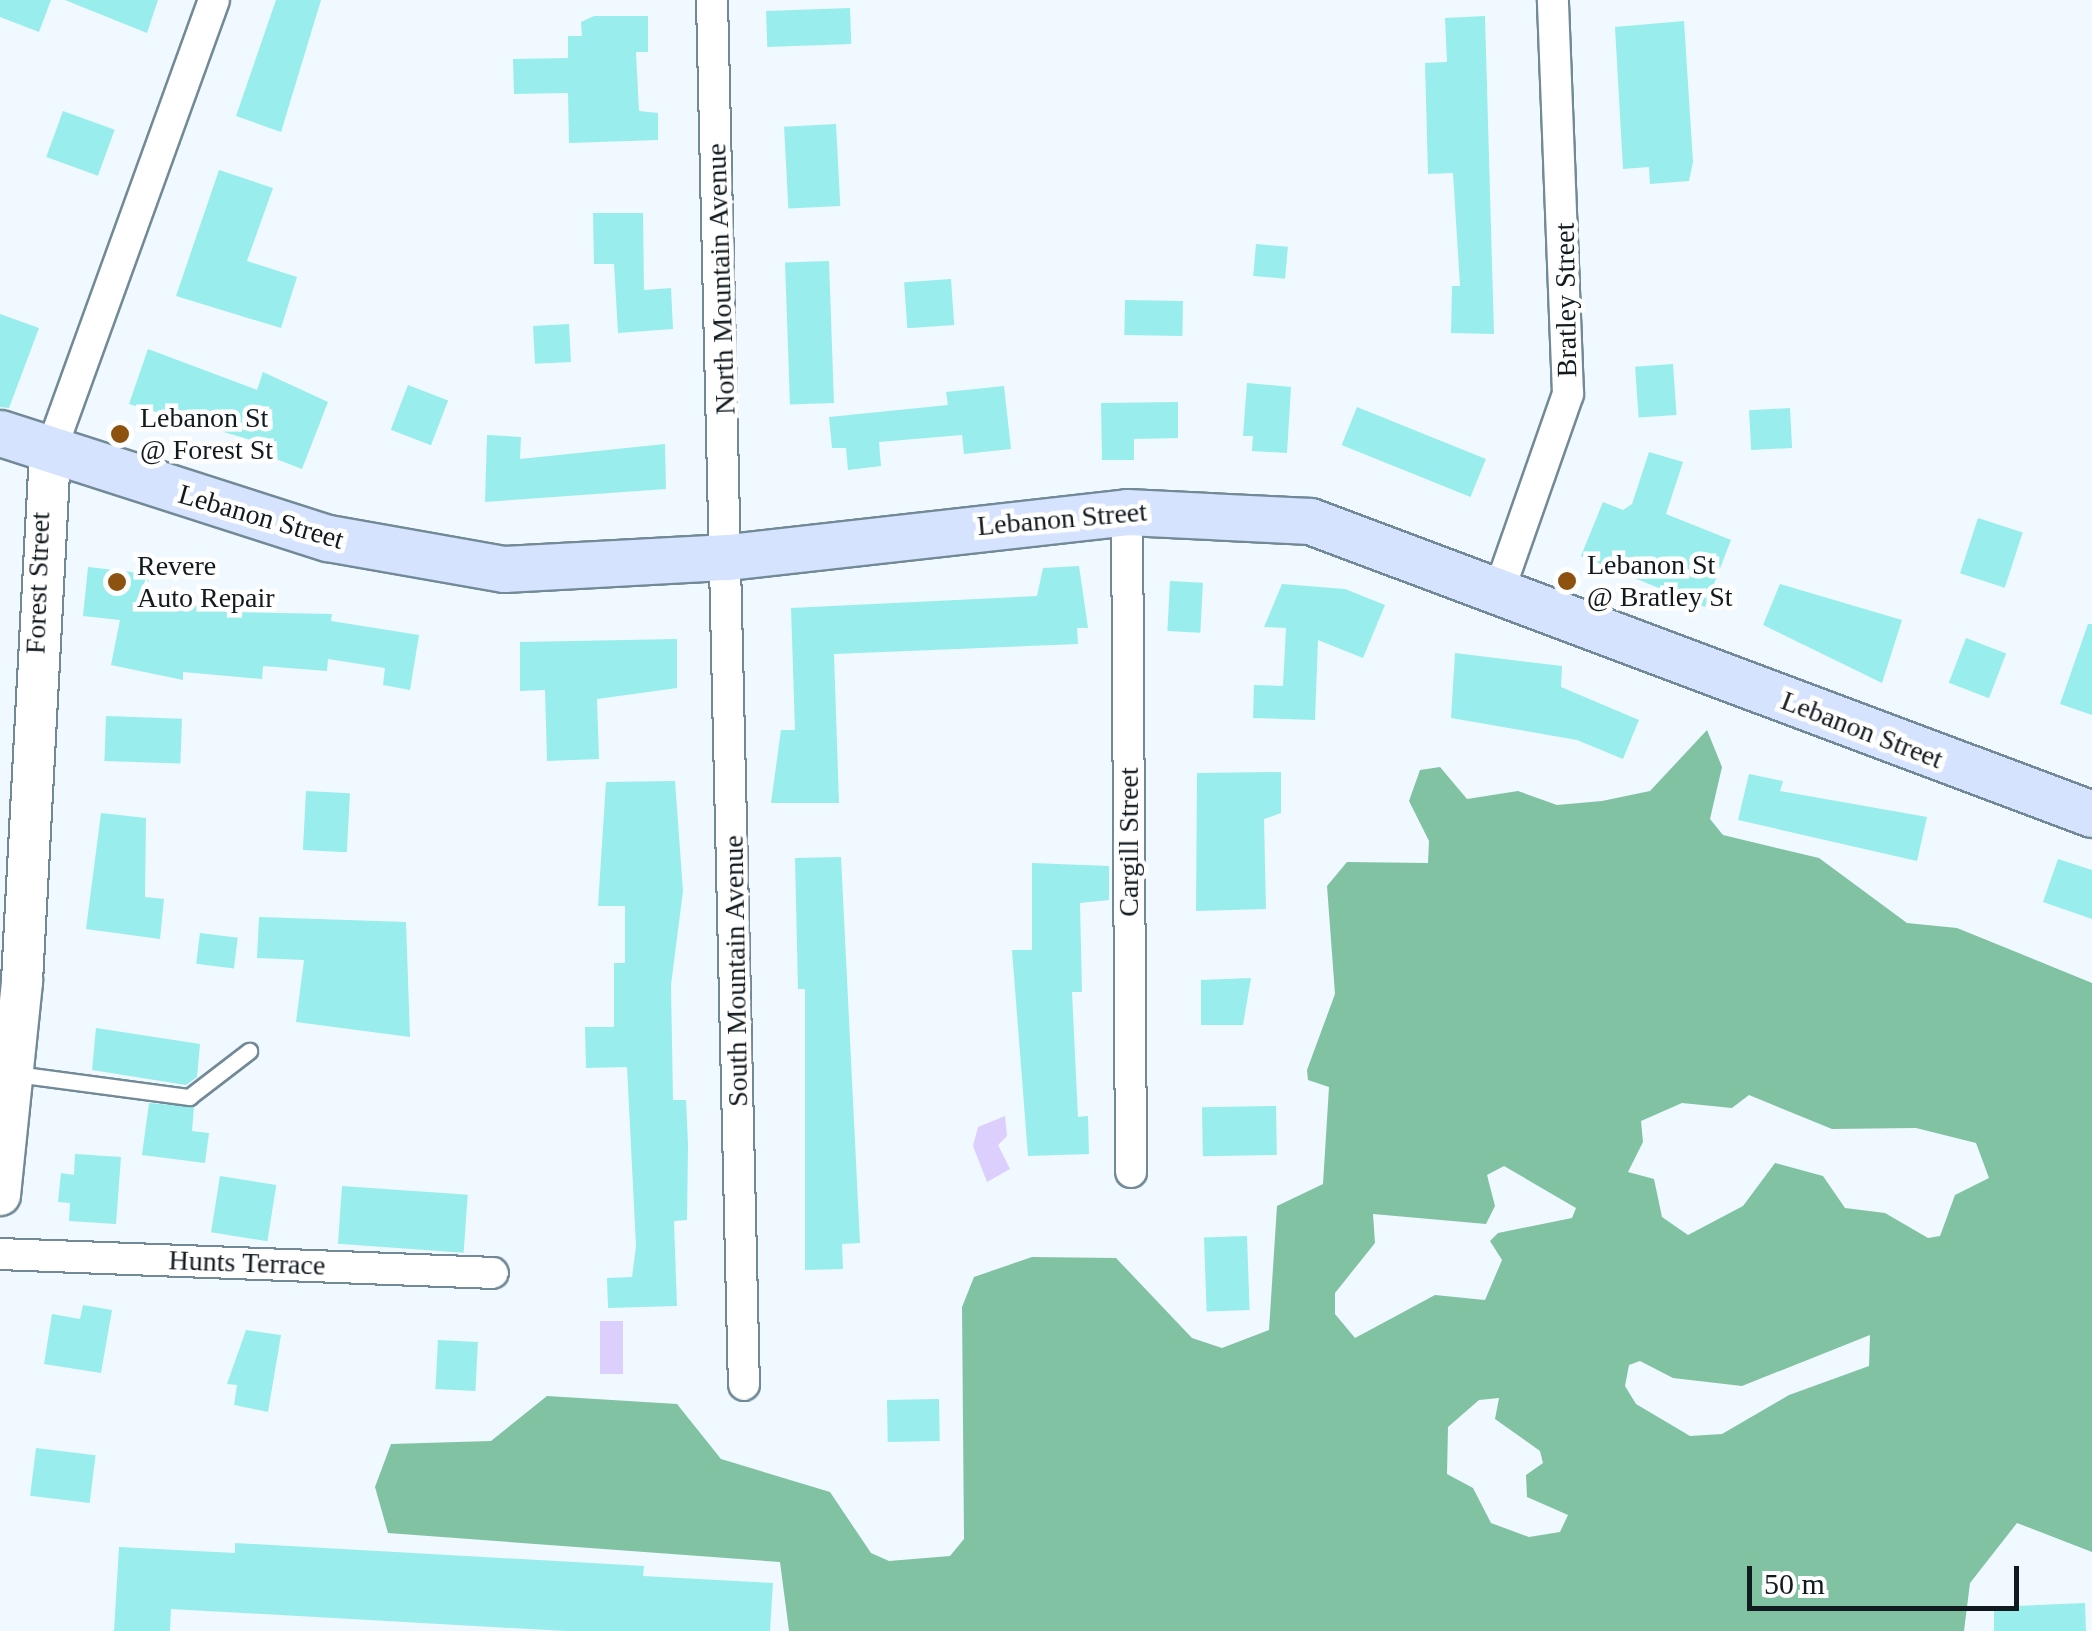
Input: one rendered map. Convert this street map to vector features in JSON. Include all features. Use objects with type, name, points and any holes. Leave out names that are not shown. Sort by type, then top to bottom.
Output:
[{"type":"main road","name":"Lebanon Street","points":[[0,433],[328,538],[457,565],[553,570],[728,557],[1127,512],[1310,521],[1500,588],[2092,814]]},
{"type":"street","name":"Forest Street","points":[[0,1195],[16,1074],[13,886],[50,452],[214,0]]},
{"type":"street","name":"North Mountain Avenue","points":[[712,0],[728,557]]},
{"type":"street","name":"Bratley Street","points":[[1500,588],[1557,441],[1570,361],[1553,0]]},
{"type":"street","name":"Cargill Street","points":[[1127,512],[1131,1172]]},
{"type":"street","name":"South Mountain Avenue","points":[[728,557],[744,1385]]},
{"type":"street","name":"Hunts Terrace","points":[[0,1254],[494,1273]]},
{"type":"lane","points":[[16,1074],[188,1097],[249,1051]]},
{"type":"green space","points":[[1707,730],[1722,767],[1710,819],[1723,835],[1819,858],[1907,923],[1957,928],[2092,983],[2092,1552],[2017,1523],[1970,1583],[1964,1631],[789,1631],[780,1562],[388,1533],[375,1487],[391,1444],[491,1441],[547,1396],[677,1404],[721,1459],[830,1492],[871,1553],[889,1561],[950,1556],[964,1539],[962,1307],[974,1277],[1032,1257],[1116,1258],[1192,1338],[1222,1348],[1269,1330],[1277,1206],[1323,1184],[1329,1087],[1308,1080],[1307,1070],[1335,994],[1327,886],[1347,862],[1428,863],[1429,841],[1409,801],[1420,770],[1440,767],[1467,799],[1518,791],[1557,805],[1650,791]],"holes":[[[1749,1095],[1832,1129],[1916,1128],[1976,1143],[1989,1178],[1955,1195],[1940,1236],[1928,1238],[1885,1213],[1845,1208],[1823,1176],[1775,1163],[1743,1206],[1688,1235],[1662,1217],[1654,1179],[1628,1172],[1643,1142],[1641,1121],[1682,1103],[1732,1108]],[[1504,1166],[1576,1208],[1572,1218],[1498,1233],[1490,1241],[1502,1260],[1485,1300],[1435,1295],[1355,1338],[1335,1314],[1335,1293],[1375,1243],[1373,1214],[1486,1224],[1495,1206],[1487,1175]],[[1870,1335],[1869,1366],[1789,1395],[1722,1434],[1690,1436],[1636,1404],[1625,1386],[1629,1365],[1640,1361],[1673,1378],[1742,1386]],[[1499,1398],[1495,1419],[1540,1451],[1543,1463],[1526,1475],[1527,1497],[1568,1515],[1560,1532],[1529,1537],[1491,1523],[1473,1488],[1447,1474],[1448,1427],[1479,1400]]]},
{"type":"shaded area","points":[[1005,1116],[1007,1136],[998,1145],[1010,1169],[987,1182],[973,1146],[978,1127]]},
{"type":"shaded area","points":[[600,1321],[623,1321],[623,1374],[600,1374]]},
{"type":"building","points":[[0,0],[51,0],[39,32],[0,17]]},
{"type":"building","points":[[65,0],[158,0],[147,33]]},
{"type":"building","points":[[276,0],[321,0],[281,132],[236,116]]},
{"type":"building","points":[[850,8],[851,44],[767,47],[766,11]]},
{"type":"building","points":[[594,16],[648,16],[648,52],[636,52],[639,111],[658,113],[658,140],[569,143],[568,93],[514,94],[513,59],[568,58],[568,36],[582,36],[581,22]]},
{"type":"building","points":[[1485,16],[1494,334],[1451,333],[1452,286],[1460,286],[1453,173],[1428,174],[1425,63],[1447,62],[1445,18]]},
{"type":"building","points":[[1684,21],[1693,162],[1689,181],[1650,184],[1649,167],[1623,169],[1615,27]]},
{"type":"building","points":[[63,111],[115,130],[98,176],[46,157]]},
{"type":"building","points":[[836,124],[840,206],[788,209],[784,127]]},
{"type":"building","points":[[219,170],[273,188],[247,261],[297,277],[281,328],[176,296]]},
{"type":"building","points":[[593,213],[643,213],[644,290],[671,288],[673,329],[618,333],[614,264],[594,264]]},
{"type":"building","points":[[1256,244],[1288,247],[1285,279],[1253,276]]},
{"type":"building","points":[[829,261],[834,403],[790,404],[785,263]]},
{"type":"building","points":[[951,279],[954,325],[907,328],[904,282]]},
{"type":"building","points":[[1125,300],[1183,301],[1182,336],[1124,335]]},
{"type":"building","points":[[0,314],[39,328],[9,408],[0,407]]},
{"type":"building","points":[[569,324],[571,362],[535,364],[533,326]]},
{"type":"building","points":[[148,349],[257,390],[263,372],[328,402],[302,469],[271,457],[275,447],[129,404]]},
{"type":"building","points":[[1673,364],[1677,415],[1639,418],[1635,367]]},
{"type":"building","points":[[1247,383],[1291,387],[1287,453],[1252,451],[1253,436],[1243,436]]},
{"type":"building","points":[[408,385],[448,400],[431,445],[391,430]]},
{"type":"building","points":[[1004,386],[1011,449],[964,454],[962,435],[879,442],[881,466],[848,470],[846,448],[832,448],[829,417],[948,405],[946,392]]},
{"type":"building","points":[[1178,402],[1178,438],[1134,439],[1134,460],[1102,460],[1101,403]]},
{"type":"building","points":[[1357,407],[1486,459],[1471,497],[1342,445]]},
{"type":"building","points":[[1790,408],[1792,448],[1751,450],[1749,410]]},
{"type":"building","points":[[487,435],[521,437],[520,459],[665,444],[666,489],[485,502]]},
{"type":"building","points":[[1649,452],[1683,462],[1666,514],[1731,540],[1705,607],[1581,556],[1603,502],[1623,510],[1632,504]]},
{"type":"building","points":[[1978,518],[2023,533],[2005,588],[1960,573]]},
{"type":"building","points":[[1079,566],[1088,628],[1077,628],[1078,644],[834,654],[839,803],[771,803],[781,730],[795,730],[791,608],[1037,596],[1043,568]]},
{"type":"building","points":[[88,567],[149,574],[147,595],[227,612],[332,614],[331,621],[419,635],[410,690],[383,685],[385,668],[328,659],[327,671],[263,666],[262,679],[183,672],[183,680],[111,665],[120,620],[83,616]]},
{"type":"building","points":[[1170,581],[1203,583],[1200,633],[1167,631]]},
{"type":"building","points":[[1282,584],[1345,589],[1385,605],[1363,658],[1318,640],[1315,720],[1253,718],[1254,685],[1283,686],[1286,628],[1264,627]]},
{"type":"building","points":[[1780,584],[1902,620],[1882,683],[1763,625]]},
{"type":"building","points":[[2088,624],[2092,624],[2092,715],[2060,704]]},
{"type":"building","points":[[1966,638],[2006,653],[1989,698],[1949,683]]},
{"type":"building","points":[[677,639],[677,688],[597,699],[599,759],[547,761],[545,690],[520,691],[520,642]]},
{"type":"building","points":[[1455,653],[1562,666],[1561,687],[1639,720],[1623,759],[1577,740],[1451,718]]},
{"type":"building","points":[[106,716],[182,719],[180,764],[104,761]]},
{"type":"building","points":[[1281,772],[1281,813],[1264,819],[1266,909],[1196,911],[1197,773]]},
{"type":"building","points":[[1749,774],[1783,781],[1780,791],[1927,817],[1917,861],[1738,820]]},
{"type":"building","points":[[675,781],[683,891],[671,985],[673,1100],[686,1100],[688,1144],[687,1220],[674,1221],[677,1306],[608,1308],[607,1278],[632,1277],[636,1246],[627,1067],[586,1068],[585,1027],[614,1027],[614,963],[625,963],[625,906],[598,906],[606,782]]},
{"type":"building","points":[[306,791],[350,793],[347,852],[303,850]]},
{"type":"building","points":[[101,813],[146,818],[145,897],[164,899],[160,939],[86,929]]},
{"type":"building","points":[[841,857],[860,1243],[842,1244],[843,1269],[805,1270],[805,989],[798,989],[795,858]]},
{"type":"building","points":[[2058,859],[2092,870],[2092,919],[2043,902]]},
{"type":"building","points":[[1032,863],[1109,866],[1109,900],[1080,903],[1082,992],[1072,992],[1078,1117],[1088,1116],[1089,1154],[1028,1156],[1012,950],[1032,950]]},
{"type":"building","points":[[259,917],[406,922],[410,1037],[296,1022],[304,960],[257,958]]},
{"type":"building","points":[[200,933],[238,938],[234,968],[196,964]]},
{"type":"building","points":[[1251,978],[1243,1025],[1201,1025],[1201,980]]},
{"type":"building","points":[[96,1028],[200,1044],[197,1077],[186,1085],[92,1070]]},
{"type":"building","points":[[149,1103],[194,1107],[192,1131],[209,1133],[205,1163],[142,1155]]},
{"type":"building","points":[[1276,1106],[1277,1155],[1203,1156],[1202,1107]]},
{"type":"building","points":[[75,1154],[121,1157],[116,1224],[69,1221],[70,1203],[58,1202],[61,1173],[74,1175]]},
{"type":"building","points":[[220,1176],[276,1185],[267,1241],[211,1232]]},
{"type":"building","points":[[342,1186],[468,1195],[464,1253],[338,1244]]},
{"type":"building","points":[[1247,1236],[1250,1310],[1207,1311],[1204,1238]]},
{"type":"building","points":[[83,1305],[112,1310],[101,1373],[44,1364],[52,1314],[80,1319]]},
{"type":"building","points":[[246,1330],[281,1335],[268,1412],[234,1405],[237,1385],[227,1384]]},
{"type":"building","points":[[438,1340],[478,1342],[475,1391],[435,1389]]},
{"type":"building","points":[[939,1399],[940,1441],[888,1442],[887,1400]]},
{"type":"building","points":[[36,1448],[96,1455],[90,1503],[30,1496]]},
{"type":"building","points":[[235,1543],[644,1566],[643,1576],[773,1583],[770,1631],[566,1631],[171,1609],[170,1631],[114,1631],[119,1547],[235,1553]]},
{"type":"building","points":[[2085,1603],[2086,1631],[1994,1631],[1994,1607]]},
{"type":"place","name":"Lebanon St @ Forest St","points":[[120,434]]},
{"type":"place","name":"Lebanon St @ Bratley St","points":[[1567,581]]},
{"type":"place","name":"Revere Auto Repair","points":[[117,582]]}]
